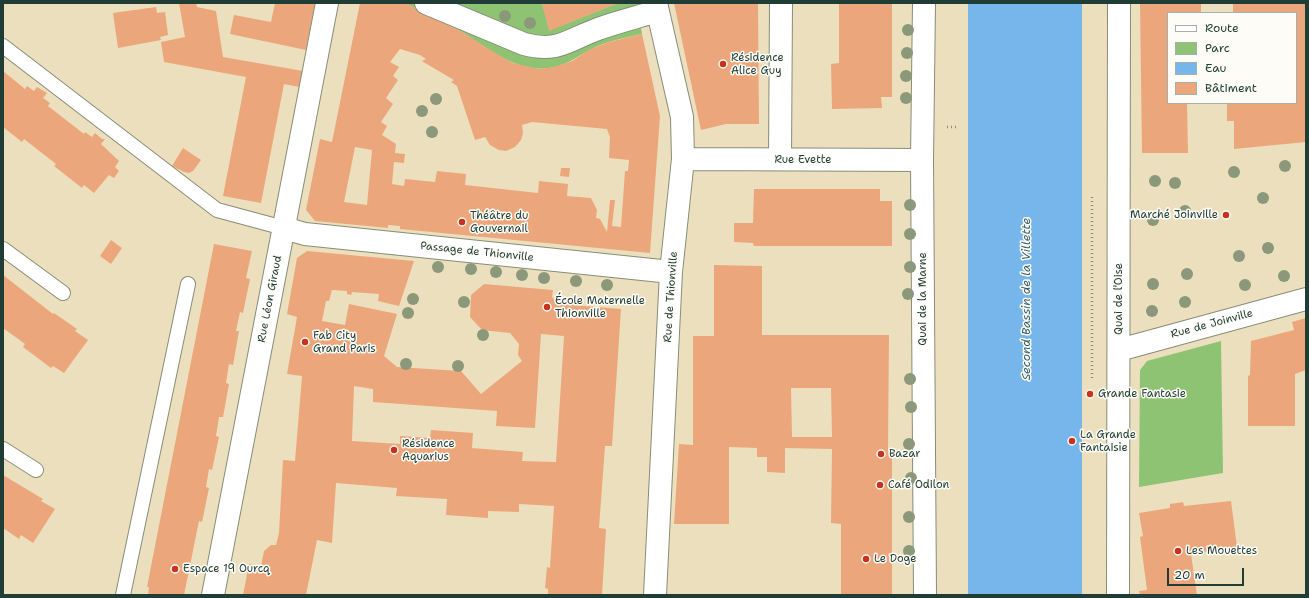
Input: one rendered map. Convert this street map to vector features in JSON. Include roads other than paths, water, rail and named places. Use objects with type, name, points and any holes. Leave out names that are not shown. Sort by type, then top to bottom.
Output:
[{"type":"street","name":"Rue Léon Giraud","points":[[213,595],[327,3]]},
{"type":"street","points":[[426,3],[524,44],[540,48],[562,45],[598,29],[657,7]]},
{"type":"street","points":[[780,159],[781,3]]},
{"type":"street","name":"Quai de la Marne","points":[[924,3],[922,160],[925,595]]},
{"type":"street","name":"Quai de l'Oise","points":[[1118,595],[1119,3]]},
{"type":"street","name":"Rue de Thionville","points":[[655,595],[671,272],[683,159],[682,117],[657,7]]},
{"type":"street","name":"Rue Evette","points":[[683,159],[922,160]]},
{"type":"street","name":"Passage de Thionville","points":[[284,228],[305,234],[671,272]]},
{"type":"street","name":"Rue de Joinville","points":[[1119,350],[1306,299]]},
{"type":"lane","points":[[3,46],[218,210],[284,228]]},
{"type":"lane","points":[[3,249],[63,293]]},
{"type":"lane","points":[[124,595],[188,284]]},
{"type":"lane","points":[[3,449],[36,470]]},
{"type":"water","name":"Second Bassin de la Villette","points":[[968,3],[1082,3],[1082,595],[968,595]]},
{"type":"place","name":"Résidence Alice Guy","points":[[723,64]]},
{"type":"place","name":"Marché Joinville","points":[[1226,215]]},
{"type":"place","name":"Théâtre du Gouvernail","points":[[462,222]]},
{"type":"place","name":"École Maternelle Thionville","points":[[547,307]]},
{"type":"place","name":"Fab City Grand Paris","points":[[305,342]]},
{"type":"place","name":"Grande Fantasie","points":[[1090,394]]},
{"type":"place","name":"La Grande Fantaisie","points":[[1072,441]]},
{"type":"place","name":"Résidence Aquarius","points":[[394,450]]},
{"type":"place","name":"Bazar","points":[[881,454]]},
{"type":"place","name":"Café Odilon","points":[[880,485]]},
{"type":"place","name":"Les Mouettes","points":[[1178,551]]},
{"type":"place","name":"Le Doge","points":[[866,559]]},
{"type":"place","name":"Espace 19 Ourcq","points":[[175,569]]}]
